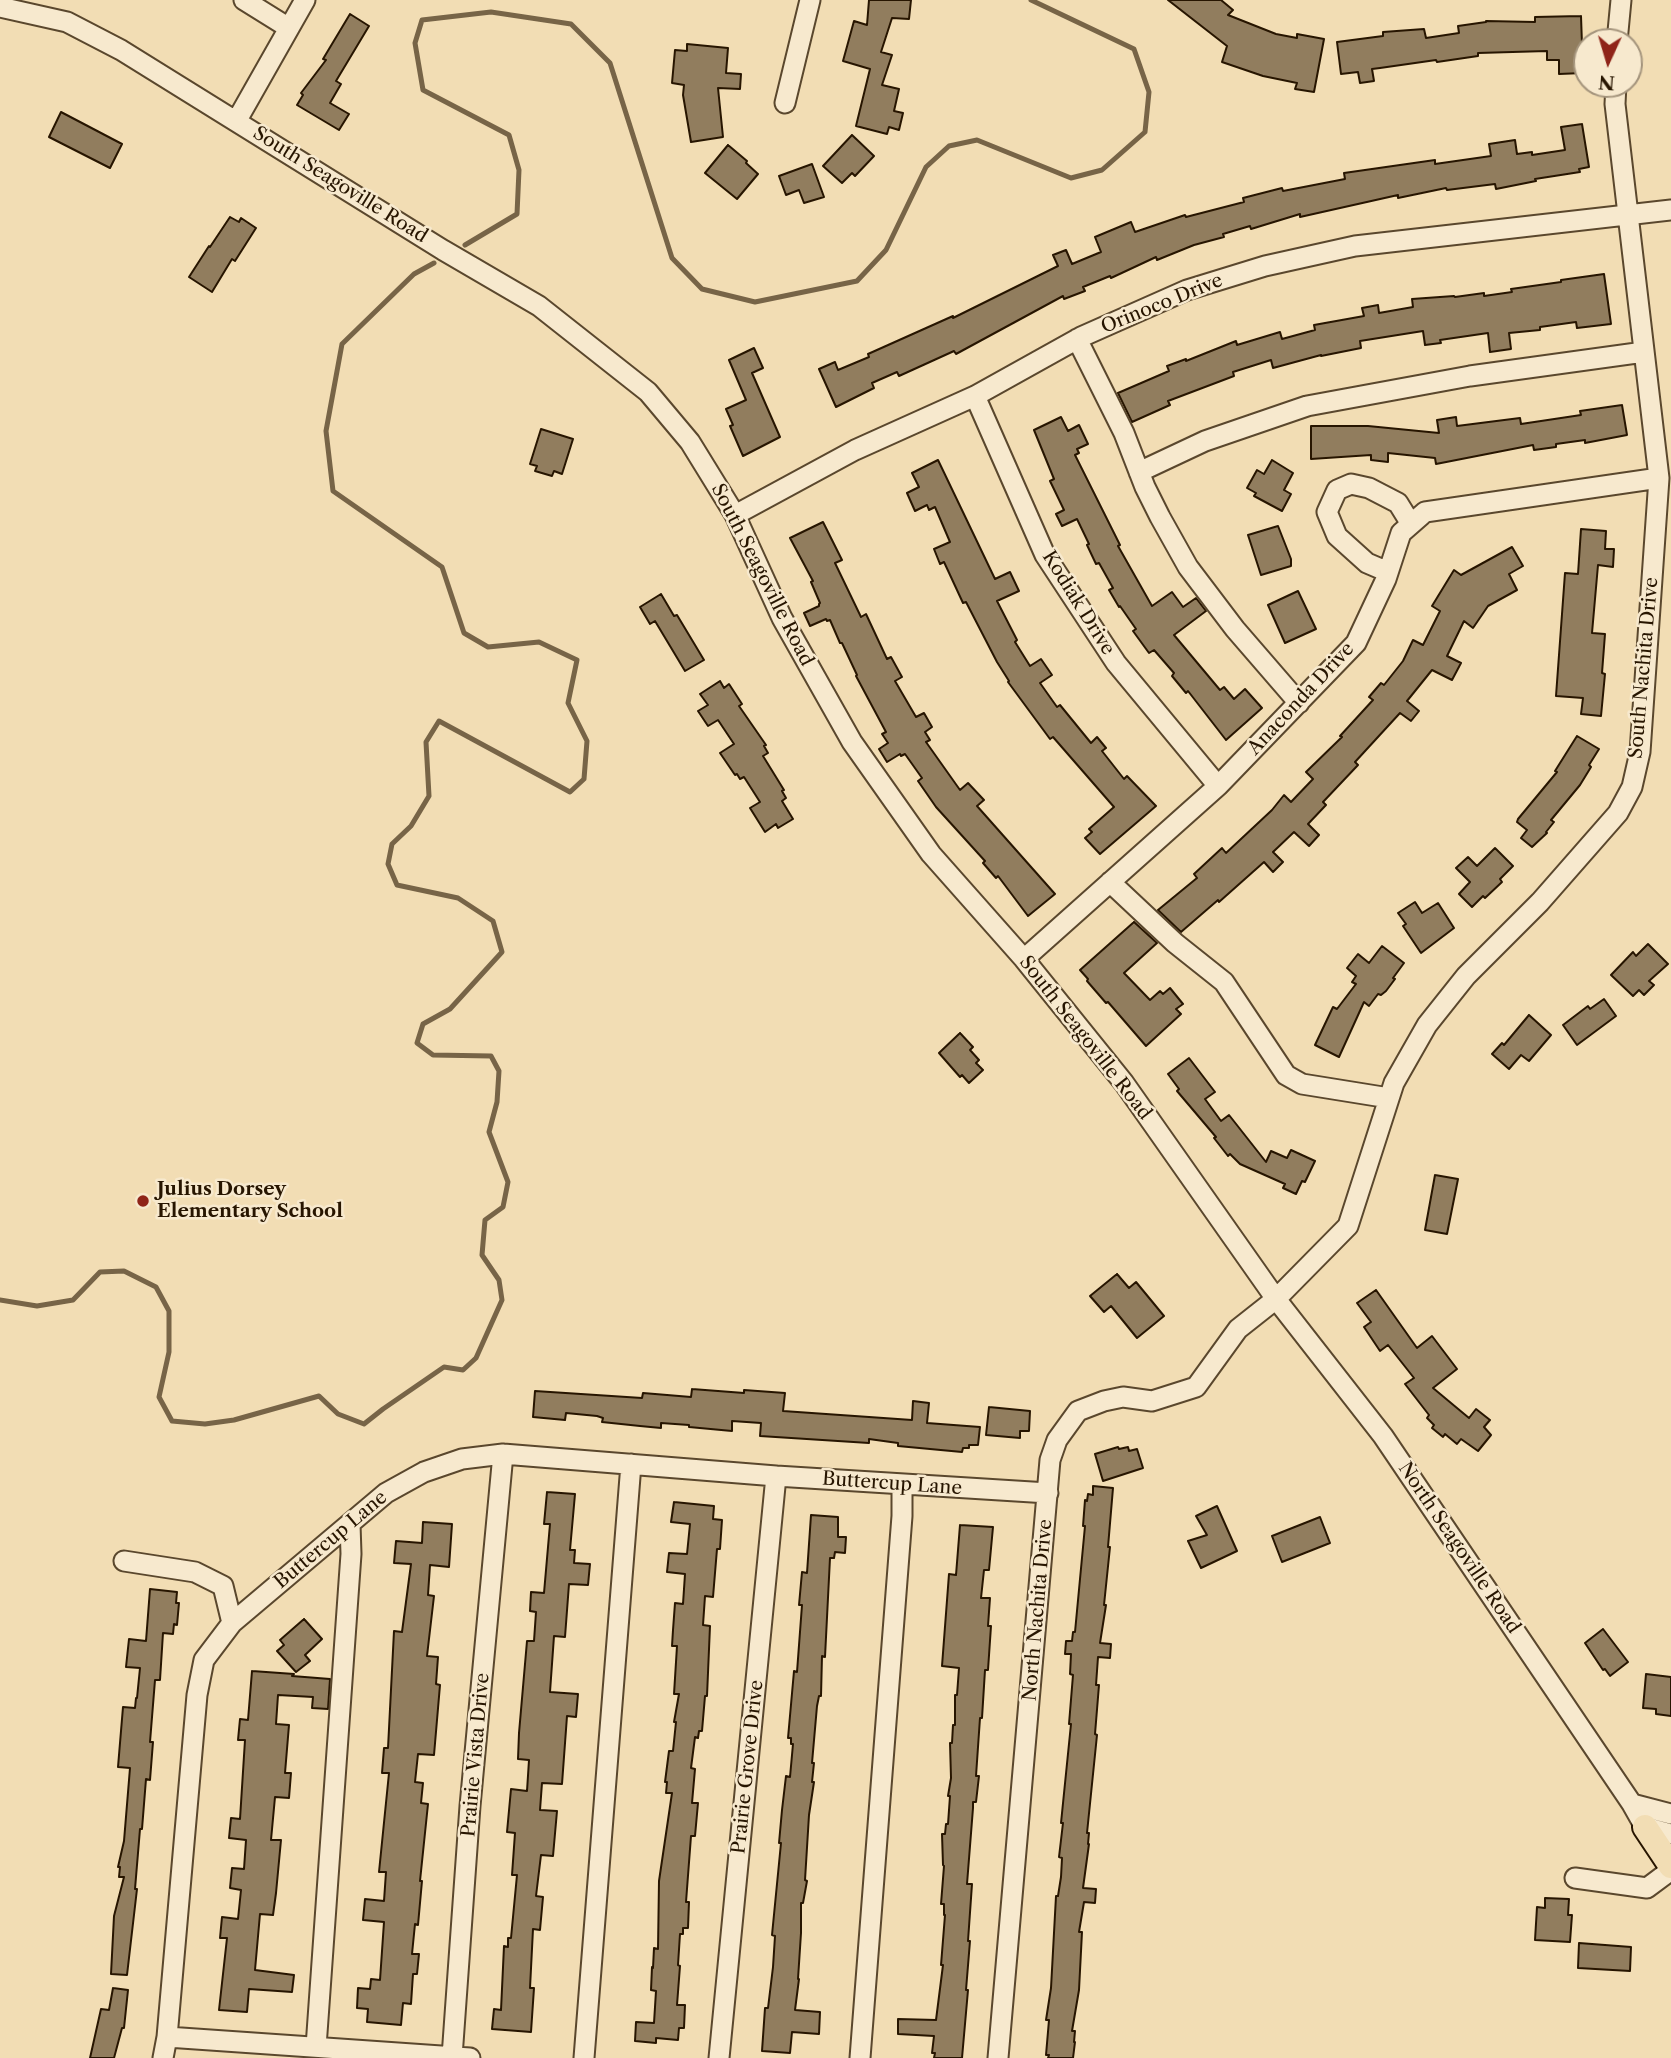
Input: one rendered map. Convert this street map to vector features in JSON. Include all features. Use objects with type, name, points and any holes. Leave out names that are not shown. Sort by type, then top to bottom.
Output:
[{"type":"main road","points":[[1645,1827],[1671,1868]]},
{"type":"street","points":[[243,0],[289,28]]},
{"type":"street","points":[[237,120],[305,0]]},
{"type":"street","points":[[785,103],[810,0]]},
{"type":"street","points":[[1618,28],[1621,0]]},
{"type":"street","name":"South Seagoville Road","points":[[2,5],[67,22],[121,50],[443,250],[539,306],[648,392],[690,442],[734,515],[782,618],[852,742],[931,854],[1024,959],[1124,1083],[1276,1299]]},
{"type":"street","name":"South Nachita Drive","points":[[1276,1299],[1348,1226],[1394,1083],[1427,1025],[1466,976],[1540,902],[1618,813],[1632,787],[1640,752],[1659,478],[1615,98]]},
{"type":"street","name":"Orinoco Drive","points":[[734,515],[855,450],[975,396],[1077,339],[1186,290],[1265,266],[1355,246],[1671,210]]},
{"type":"street","points":[[1077,339],[1124,433],[1160,517],[1204,590],[1299,703]]},
{"type":"street","points":[[1139,472],[1205,441],[1307,406],[1470,376],[1644,352]]},
{"type":"street","name":"Kodiak Drive","points":[[975,396],[1045,555],[1116,663],[1218,786]]},
{"type":"street","points":[[1388,572],[1367,563],[1337,536],[1327,512],[1337,489],[1352,484],[1369,488],[1398,503],[1411,524],[1425,512],[1659,478]]},
{"type":"street","name":"Anaconda Drive","points":[[1024,959],[1218,786],[1356,643],[1388,572],[1401,533],[1411,524]]},
{"type":"street","points":[[1110,882],[1175,943],[1224,982],[1286,1075],[1302,1084],[1389,1098]]},
{"type":"street","name":"North Nachita Drive","points":[[998,2058],[1050,1460],[1057,1440],[1078,1411],[1104,1401],[1123,1397],[1152,1401],[1196,1387],[1238,1329],[1276,1299]]},
{"type":"street","name":"North Seagoville Road","points":[[1276,1299],[1384,1436],[1645,1827]]},
{"type":"street","name":"Buttercup Lane","points":[[163,2058],[197,1695],[204,1660],[232,1623],[386,1493],[424,1472],[462,1459],[503,1454],[776,1476],[1048,1493]]},
{"type":"street","name":"Prairie Vista Drive","points":[[461,2057],[470,1806],[503,1454]]},
{"type":"street","points":[[584,2058],[631,1464]]},
{"type":"street","name":"Prairie Grove Drive","points":[[719,2058],[776,1476]]},
{"type":"street","points":[[860,2058],[902,1516],[902,1484]]},
{"type":"street","points":[[316,2047],[351,1568],[350,1524]]},
{"type":"street","points":[[124,1561],[195,1572],[223,1586],[232,1623]]},
{"type":"street","points":[[1632,1804],[1671,1814]]},
{"type":"street","points":[[1645,1827],[1671,1834]]},
{"type":"street","points":[[1575,1878],[1647,1888],[1671,1868]]},
{"type":"street","points":[[167,2037],[461,2057]]},
{"type":"building","points":[[869,0],[911,0],[909,19],[892,18],[881,52],[892,55],[882,85],[899,89],[894,111],[903,113],[899,130],[889,127],[887,134],[856,126],[870,69],[843,61],[854,21],[867,25]]},
{"type":"building","points":[[1168,0],[1221,0],[1233,10],[1228,15],[1276,34],[1297,38],[1297,34],[1324,39],[1314,92],[1295,89],[1297,83],[1263,76],[1222,62],[1227,46]]},
{"type":"building","points":[[350,14],[369,26],[336,81],[341,84],[330,103],[349,114],[339,130],[297,105],[303,95],[301,93],[326,60],[323,59]]},
{"type":"building","points":[[1581,16],[1581,28],[1573,28],[1573,73],[1559,74],[1559,60],[1547,60],[1547,51],[1478,53],[1478,56],[1372,69],[1374,81],[1360,83],[1358,72],[1341,74],[1337,42],[1383,36],[1383,32],[1424,29],[1426,38],[1459,33],[1458,26],[1486,21],[1535,22],[1535,17]]},
{"type":"building","points":[[687,44],[728,48],[726,73],[741,74],[740,89],[718,88],[723,137],[691,142],[683,95],[684,85],[672,83],[675,50],[687,51]]},
{"type":"building","points":[[61,112],[122,144],[110,168],[49,137]]},
{"type":"building","points":[[1582,124],[1589,167],[1579,169],[1580,172],[1496,189],[1495,184],[1446,188],[1398,198],[1398,195],[1300,217],[1300,214],[1251,229],[1250,226],[1223,234],[1224,237],[1194,245],[1157,260],[1156,257],[1111,278],[1110,276],[1083,287],[1085,291],[1064,299],[1063,296],[956,354],[954,351],[899,376],[897,372],[872,383],[874,388],[836,407],[819,369],[835,362],[838,370],[869,357],[868,354],[953,318],[1058,266],[1053,255],[1066,250],[1072,264],[1101,252],[1095,237],[1131,222],[1135,232],[1185,215],[1186,217],[1244,202],[1243,198],[1282,188],[1283,191],[1345,179],[1344,173],[1435,160],[1435,164],[1491,156],[1489,144],[1515,140],[1517,154],[1532,152],[1532,155],[1565,150],[1561,127]]},
{"type":"building","points":[[852,135],[874,156],[855,176],[852,173],[842,183],[823,166]]},
{"type":"building","points":[[728,145],[758,174],[737,199],[705,173]]},
{"type":"building","points":[[812,164],[824,197],[804,203],[799,190],[786,195],[779,176]]},
{"type":"building","points":[[230,217],[239,222],[241,218],[256,228],[235,261],[232,259],[212,292],[189,277]]},
{"type":"building","points":[[1604,274],[1611,324],[1577,328],[1576,322],[1509,333],[1511,349],[1490,352],[1488,333],[1440,340],[1441,343],[1425,345],[1423,331],[1360,341],[1361,348],[1273,368],[1271,360],[1233,372],[1234,376],[1168,401],[1170,405],[1132,422],[1118,393],[1169,371],[1167,366],[1236,341],[1237,345],[1280,332],[1282,339],[1315,330],[1314,325],[1364,316],[1362,308],[1378,305],[1379,313],[1413,307],[1412,299],[1484,293],[1484,296]]},
{"type":"building","points":[[754,348],[763,368],[752,373],[780,437],[743,456],[726,409],[746,400],[729,360]]},
{"type":"building","points":[[1622,405],[1627,435],[1585,443],[1585,440],[1534,450],[1533,445],[1436,464],[1435,458],[1388,453],[1388,462],[1371,460],[1371,455],[1311,459],[1311,426],[1368,426],[1439,433],[1437,420],[1456,417],[1457,426],[1520,418],[1521,424],[1581,415],[1580,411]]},
{"type":"building","points":[[1061,417],[1068,431],[1079,425],[1088,444],[1077,449],[1079,453],[1075,455],[1120,545],[1118,546],[1152,606],[1172,592],[1183,607],[1196,598],[1206,611],[1174,635],[1220,690],[1224,687],[1234,699],[1245,689],[1262,708],[1226,740],[1188,691],[1186,693],[1172,676],[1174,673],[1154,650],[1149,653],[1133,631],[1136,629],[1109,590],[1113,588],[1099,563],[1096,564],[1077,519],[1062,526],[1056,514],[1064,510],[1050,481],[1054,479],[1034,430]]},
{"type":"building","points":[[541,429],[573,439],[562,474],[554,471],[552,476],[535,471],[537,466],[530,464]]},
{"type":"building","points":[[938,460],[995,579],[1010,572],[1019,591],[997,601],[1017,640],[1015,642],[1030,666],[1041,659],[1052,675],[1040,683],[1057,707],[1060,705],[1091,743],[1097,737],[1106,748],[1102,751],[1124,779],[1127,776],[1156,806],[1100,854],[1085,838],[1092,832],[1089,829],[1114,807],[1053,737],[1050,739],[1008,682],[966,602],[963,603],[944,562],[940,564],[934,549],[950,542],[935,507],[929,510],[927,505],[915,511],[907,493],[919,487],[912,473]]},
{"type":"building","points":[[1272,460],[1293,473],[1284,490],[1291,494],[1282,511],[1254,496],[1256,493],[1247,488],[1257,470],[1264,474]]},
{"type":"building","points":[[823,522],[842,560],[835,563],[861,617],[866,614],[887,659],[891,657],[902,677],[895,681],[916,717],[924,713],[932,727],[925,732],[930,740],[926,742],[960,790],[968,783],[984,800],[977,806],[1055,894],[1028,916],[998,876],[996,878],[983,863],[985,861],[936,807],[918,781],[922,778],[905,754],[887,762],[879,749],[888,743],[882,734],[886,732],[830,620],[826,619],[810,626],[804,613],[820,603],[811,582],[813,581],[790,538]]},
{"type":"building","points":[[1278,526],[1291,559],[1291,566],[1261,575],[1248,535]]},
{"type":"building","points":[[1581,529],[1606,531],[1605,549],[1614,549],[1613,567],[1598,565],[1592,633],[1605,634],[1601,716],[1581,714],[1583,698],[1556,696],[1565,573],[1578,574]]},
{"type":"building","points":[[1512,547],[1523,566],[1509,574],[1517,590],[1488,606],[1473,628],[1464,621],[1447,656],[1461,663],[1452,680],[1432,670],[1407,701],[1419,711],[1411,721],[1400,713],[1355,762],[1358,765],[1323,802],[1326,805],[1308,824],[1319,835],[1309,846],[1294,832],[1273,852],[1283,862],[1273,872],[1264,862],[1181,932],[1158,910],[1197,878],[1194,874],[1222,848],[1226,853],[1272,810],[1284,795],[1291,802],[1313,779],[1306,772],[1342,737],[1340,736],[1373,700],[1369,697],[1381,683],[1384,685],[1403,661],[1413,640],[1423,645],[1440,611],[1432,606],[1454,570],[1461,575]]},
{"type":"building","points":[[1298,591],[1316,629],[1285,643],[1268,605]]},
{"type":"building","points":[[661,594],[704,660],[685,671],[655,621],[650,624],[640,607]]},
{"type":"building","points":[[720,681],[724,688],[729,684],[742,704],[739,706],[766,745],[764,746],[768,753],[763,756],[784,790],[782,791],[786,798],[782,801],[793,819],[778,828],[776,824],[765,832],[750,808],[760,802],[744,777],[740,779],[735,775],[720,753],[734,744],[718,720],[708,726],[698,711],[708,705],[700,694]]},
{"type":"building","points":[[1577,736],[1599,749],[1580,785],[1551,820],[1554,822],[1547,833],[1532,847],[1521,838],[1527,830],[1517,822],[1518,819],[1557,772],[1555,771]]},
{"type":"building","points":[[1495,848],[1513,866],[1500,879],[1502,882],[1472,907],[1459,894],[1470,882],[1456,868],[1468,857],[1477,866]]},
{"type":"building","points":[[1415,902],[1422,913],[1438,903],[1454,928],[1421,953],[1403,926],[1406,924],[1398,913]]},
{"type":"building","points":[[1134,922],[1157,943],[1124,973],[1150,1000],[1160,991],[1163,994],[1170,988],[1183,1004],[1176,1009],[1181,1014],[1146,1046],[1080,970]]},
{"type":"building","points":[[1648,944],[1668,964],[1649,981],[1654,985],[1644,995],[1639,990],[1633,996],[1611,975],[1633,952],[1636,956]]},
{"type":"building","points":[[1382,946],[1404,963],[1393,978],[1395,979],[1369,1006],[1364,1002],[1339,1057],[1315,1045],[1333,1007],[1337,1009],[1356,984],[1352,982],[1356,976],[1347,968],[1358,954],[1369,963]]},
{"type":"building","points":[[1604,999],[1616,1016],[1577,1045],[1563,1025],[1588,1006],[1590,1009]]},
{"type":"building","points":[[1529,1015],[1551,1035],[1529,1061],[1521,1055],[1509,1069],[1492,1054],[1502,1043],[1504,1045]]},
{"type":"building","points":[[960,1033],[973,1047],[970,1050],[983,1070],[969,1083],[962,1075],[960,1077],[939,1053]]},
{"type":"building","points":[[1189,1058],[1215,1092],[1205,1099],[1221,1121],[1229,1115],[1266,1162],[1271,1151],[1287,1158],[1291,1150],[1315,1161],[1296,1194],[1283,1188],[1285,1184],[1240,1164],[1230,1154],[1228,1156],[1214,1138],[1216,1137],[1177,1091],[1179,1089],[1168,1074]]},
{"type":"building","points":[[1435,1175],[1458,1179],[1447,1234],[1425,1230]]},
{"type":"building","points":[[1117,1274],[1129,1288],[1136,1282],[1164,1316],[1137,1338],[1111,1306],[1104,1312],[1090,1296]]},
{"type":"building","points":[[1376,1290],[1417,1348],[1432,1336],[1457,1369],[1433,1388],[1469,1418],[1476,1409],[1490,1420],[1484,1427],[1491,1435],[1478,1451],[1461,1439],[1457,1444],[1445,1434],[1443,1437],[1432,1428],[1434,1425],[1427,1418],[1429,1415],[1405,1384],[1414,1378],[1388,1345],[1380,1351],[1364,1327],[1371,1322],[1357,1303]]},
{"type":"building","points":[[692,1389],[785,1393],[783,1411],[912,1420],[913,1401],[929,1403],[927,1423],[980,1427],[978,1445],[969,1445],[969,1448],[963,1448],[962,1452],[898,1446],[898,1443],[869,1439],[869,1443],[760,1436],[761,1423],[732,1421],[732,1431],[661,1423],[661,1428],[602,1422],[603,1418],[597,1416],[566,1413],[565,1420],[533,1417],[535,1391],[642,1398],[643,1393],[691,1397]]},
{"type":"building","points":[[989,1407],[1030,1411],[1029,1431],[1020,1431],[1020,1438],[986,1435]]},
{"type":"building","points":[[1128,1447],[1129,1451],[1137,1449],[1143,1468],[1103,1481],[1095,1454]]},
{"type":"building","points":[[1093,1486],[1113,1488],[1106,1605],[1100,1643],[1111,1644],[1110,1658],[1098,1657],[1097,1735],[1083,1888],[1096,1889],[1095,1903],[1084,1902],[1079,1932],[1082,1932],[1079,1990],[1072,2031],[1075,2031],[1073,2058],[1048,2058],[1049,2020],[1046,2020],[1051,1988],[1056,1896],[1061,1877],[1061,1823],[1071,1724],[1073,1675],[1070,1674],[1071,1654],[1065,1654],[1066,1641],[1072,1641],[1075,1632],[1085,1500],[1087,1501],[1088,1494],[1093,1495]]},
{"type":"building","points":[[547,1492],[575,1494],[570,1550],[575,1550],[574,1563],[590,1564],[588,1585],[569,1584],[565,1637],[554,1636],[550,1692],[578,1694],[576,1717],[567,1716],[562,1784],[542,1783],[540,1810],[557,1811],[553,1856],[541,1855],[536,1896],[543,1897],[540,1930],[533,1929],[530,1988],[534,1988],[531,2032],[492,2029],[494,2009],[501,2010],[504,1946],[508,1947],[508,1938],[511,1938],[517,1875],[512,1875],[515,1833],[507,1832],[511,1789],[527,1791],[529,1760],[518,1759],[519,1733],[527,1641],[534,1641],[536,1612],[530,1611],[531,1592],[544,1593],[550,1524],[544,1524]]},
{"type":"building","points":[[674,1502],[714,1506],[713,1519],[722,1520],[713,1597],[705,1596],[703,1625],[710,1626],[707,1696],[702,1731],[699,1731],[698,1738],[695,1737],[691,1768],[695,1769],[692,1803],[698,1803],[695,1836],[691,1836],[686,1902],[689,1902],[688,1928],[683,1928],[683,1934],[680,1934],[678,1965],[677,2005],[685,2005],[684,2028],[679,2028],[678,2040],[656,2038],[656,2043],[635,2041],[636,2022],[654,2023],[656,1991],[651,1990],[652,1967],[654,1948],[658,1949],[659,1881],[672,1793],[666,1793],[665,1782],[669,1751],[673,1751],[679,1694],[674,1694],[677,1646],[672,1646],[675,1603],[683,1604],[685,1574],[667,1572],[669,1553],[687,1554],[690,1524],[671,1522]]},
{"type":"building","points":[[1217,1506],[1237,1551],[1201,1568],[1188,1541],[1207,1535],[1196,1516]]},
{"type":"building","points":[[811,1515],[838,1517],[838,1537],[846,1537],[845,1553],[835,1552],[834,1558],[830,1558],[825,1657],[822,1656],[821,1696],[817,1706],[812,1763],[814,1782],[809,1815],[807,1881],[801,1903],[799,1979],[795,2010],[820,2012],[819,2034],[792,2032],[790,2053],[762,2051],[765,2008],[768,2008],[773,1967],[775,1936],[772,1935],[782,1810],[786,1776],[790,1777],[793,1744],[791,1738],[788,1738],[794,1671],[797,1672],[802,1572],[807,1573]]},
{"type":"building","points":[[1320,1517],[1330,1543],[1282,1562],[1272,1536]]},
{"type":"building","points":[[423,1522],[452,1524],[449,1567],[430,1565],[428,1595],[434,1596],[427,1656],[438,1657],[436,1684],[440,1685],[434,1755],[418,1754],[415,1782],[423,1783],[421,1803],[428,1804],[418,1925],[415,1924],[412,1954],[419,1954],[417,1974],[413,1974],[411,2004],[403,2003],[401,2025],[367,2022],[368,2009],[357,2008],[358,1988],[370,1989],[371,1979],[380,1980],[384,1922],[363,1920],[365,1899],[384,1901],[386,1872],[379,1872],[389,1773],[382,1773],[384,1748],[388,1748],[394,1631],[402,1632],[411,1564],[394,1563],[396,1541],[422,1543]]},
{"type":"building","points":[[960,1525],[993,1527],[989,1570],[984,1570],[981,1598],[990,1598],[988,1626],[991,1626],[988,1670],[985,1670],[980,1718],[976,1776],[979,1776],[976,1802],[973,1802],[967,1884],[972,1884],[962,2058],[934,2058],[934,2036],[898,2034],[898,2019],[936,2020],[943,1965],[945,1915],[944,1904],[941,1904],[944,1866],[942,1834],[945,1834],[948,1824],[950,1743],[955,1725],[955,1695],[959,1668],[942,1666],[949,1574],[956,1575]]},
{"type":"building","points":[[150,1589],[177,1592],[177,1625],[174,1624],[173,1634],[163,1633],[160,1680],[155,1680],[150,1780],[146,1779],[140,1829],[137,1889],[127,1975],[111,1974],[114,1916],[124,1877],[119,1877],[118,1867],[124,1841],[130,1768],[118,1767],[123,1707],[135,1708],[140,1668],[126,1667],[129,1639],[146,1641]]},
{"type":"building","points":[[304,1619],[322,1639],[305,1655],[310,1661],[296,1672],[277,1651],[284,1645],[280,1640]]},
{"type":"building","points":[[1603,1629],[1628,1662],[1610,1676],[1585,1643]]},
{"type":"building","points":[[252,1671],[330,1679],[328,1709],[312,1708],[313,1697],[278,1695],[276,1724],[289,1725],[285,1773],[291,1773],[289,1798],[275,1797],[271,1840],[281,1840],[276,1893],[273,1915],[260,1914],[255,1970],[294,1975],[292,1992],[249,1989],[247,2012],[219,2010],[227,1938],[220,1938],[222,1917],[238,1919],[241,1890],[230,1888],[232,1868],[244,1869],[246,1840],[229,1838],[231,1818],[240,1819],[245,1740],[238,1740],[240,1719],[248,1720]]},
{"type":"building","points":[[1646,1674],[1671,1677],[1671,1716],[1656,1714],[1656,1709],[1643,1708]]},
{"type":"building","points":[[1545,1898],[1569,1899],[1568,1915],[1572,1915],[1570,1942],[1535,1940],[1537,1907],[1545,1908]]},
{"type":"building","points":[[1579,1943],[1631,1947],[1630,1971],[1578,1968]]},
{"type":"building","points":[[113,1988],[128,1990],[124,2028],[114,2058],[90,2058],[101,2009],[109,2010]]},
{"type":"waterway","points":[[465,245],[517,214],[519,170],[509,135],[423,90],[415,43],[422,20],[491,12],[571,24],[610,63],[672,258],[702,289],[755,302],[857,281],[886,250],[926,167],[949,146],[977,140],[1071,178],[1102,170],[1145,132],[1149,92],[1134,49],[1031,0]]},
{"type":"waterway","points":[[0,1300],[37,1306],[73,1300],[100,1272],[124,1271],[156,1287],[169,1311],[169,1352],[159,1397],[172,1421],[205,1424],[234,1420],[319,1396],[338,1414],[364,1424],[444,1367],[463,1370],[476,1358],[502,1300],[499,1280],[482,1255],[485,1220],[503,1207],[508,1182],[489,1132],[497,1102],[499,1071],[491,1056],[433,1055],[417,1043],[423,1024],[450,1009],[502,952],[493,921],[458,898],[397,885],[388,864],[392,844],[411,826],[429,796],[426,742],[439,721],[570,792],[584,779],[587,741],[568,703],[577,660],[539,642],[488,647],[464,633],[442,567],[333,491],[326,431],[342,344],[414,274],[434,263]]},
{"type":"place","name":"Julius Dorsey Elementary School","points":[[143,1201]]}]
